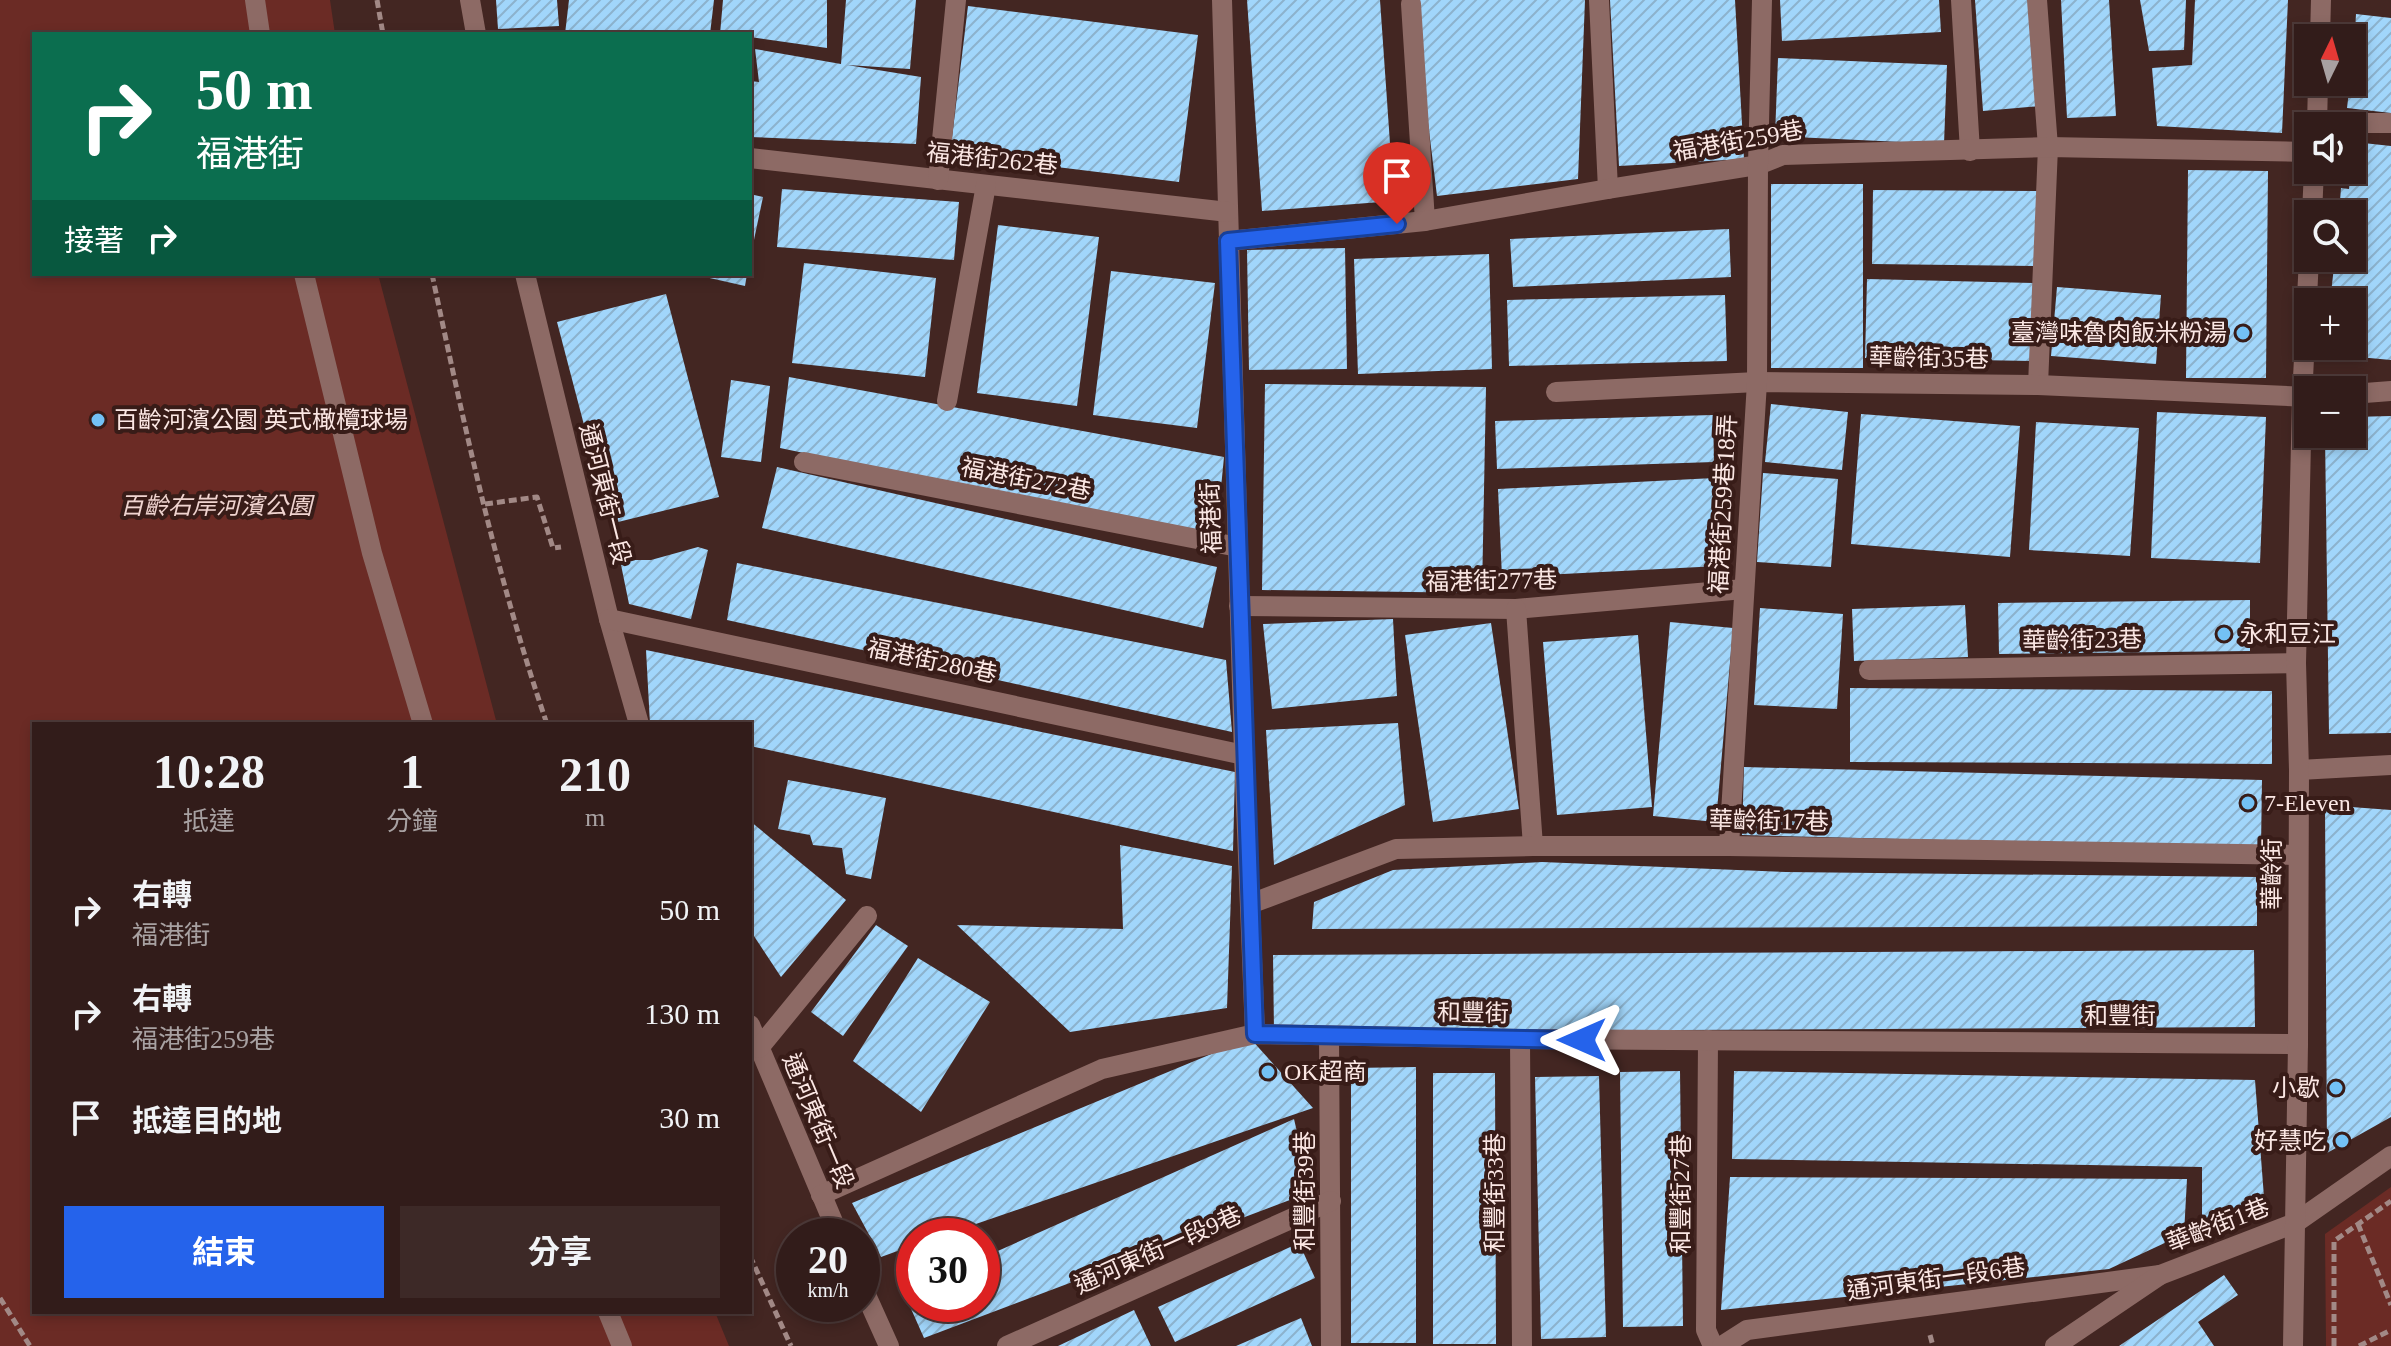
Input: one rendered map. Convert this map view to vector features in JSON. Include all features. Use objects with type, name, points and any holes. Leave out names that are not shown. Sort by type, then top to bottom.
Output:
[{"type":"street","points":[[255,0],[260,32]]},
{"type":"street","points":[[470,0],[476,32]]},
{"type":"street","points":[[938,180],[956,0]]},
{"type":"street","name":"福港街","points":[[1222,0],[1255,1034]]},
{"type":"street","points":[[1599,0],[1608,189]]},
{"type":"street","name":"福港街259巷18弄","points":[[1729,846],[1757,382],[1762,0]]},
{"type":"street","points":[[1961,0],[1970,151]]},
{"type":"street","points":[[2037,0],[2048,147],[2038,385]]},
{"type":"street","points":[[2320,24],[2321,0]]},
{"type":"street","points":[[1411,4],[1425,221]]},
{"type":"street","points":[[2366,124],[2391,123]]},
{"type":"street","name":"福港街259巷","points":[[1228,241],[1425,221],[1758,165],[1783,155],[2048,147],[2294,152]]},
{"type":"street","name":"福港街262巷","points":[[752,158],[1228,212]]},
{"type":"street","points":[[947,401],[986,185]]},
{"type":"street","name":"華齡街","points":[[2306,376],[2309,272]]},
{"type":"street","points":[[304,276],[372,553],[422,722]]},
{"type":"street","name":"通河東街一段","points":[[525,276],[609,619],[638,722]]},
{"type":"street","name":"華齡街35巷","points":[[1556,392],[1757,382],[2038,385],[2294,397]]},
{"type":"street","points":[[2366,393],[2391,391]]},
{"type":"street","name":"華齡街","points":[[2293,1346],[2298,1044],[2299,770],[2296,663],[2303,448]]},
{"type":"street","name":"福港街272巷","points":[[804,462],[1238,547]]},
{"type":"street","name":"福港街277巷","points":[[1239,606],[1516,609],[1744,589]]},
{"type":"street","points":[[1516,609],[1533,846]]},
{"type":"street","name":"福港街280巷","points":[[609,619],[1244,755]]},
{"type":"street","name":"華齡街23巷","points":[[1869,670],[2296,663]]},
{"type":"street","points":[[2299,770],[2391,765]]},
{"type":"street","name":"華齡街17巷","points":[[1250,904],[1396,849],[1729,846],[2297,855]]},
{"type":"street","points":[[759,1048],[867,916]]},
{"type":"street","name":"通河東街一段","points":[[752,1030],[831,1218]]},
{"type":"street","name":"和豐街","points":[[821,1195],[1102,1069],[1255,1034],[1520,1039],[2298,1044]]},
{"type":"street","name":"和豐街39巷","points":[[1329,1036],[1331,1346]]},
{"type":"street","name":"和豐街33巷","points":[[1520,1039],[1522,1346]]},
{"type":"street","name":"和豐街27巷","points":[[1708,1040],[1706,1330],[1726,1344]]},
{"type":"street","name":"華齡街1巷","points":[[2160,1275],[2295,1223],[2391,1156]]},
{"type":"street","name":"通河東街一段9巷","points":[[1007,1346],[1331,1201]]},
{"type":"street","points":[[2055,1346],[2160,1275]]},
{"type":"street","name":"通河東街一段6巷","points":[[1726,1344],[1747,1330],[2160,1275]]},
{"type":"street","points":[[609,1314],[622,1346]]},
{"type":"street","points":[[878,1322],[889,1346]]},
{"type":"path","points":[[377,0],[383,32]]},
{"type":"path","points":[[432,276],[456,387],[524,658],[546,722]]},
{"type":"path","points":[[485,504],[537,497],[553,548],[589,540]]},
{"type":"path","points":[[2334,1346],[2334,1241],[2391,1201]]},
{"type":"path","points":[[2358,1224],[2391,1305]]},
{"type":"path","points":[[752,1260],[791,1346]]},
{"type":"path","points":[[0,1298],[30,1346]]},
{"type":"path","points":[[2359,1346],[2391,1330]]},
{"type":"green space","name":"百齡右岸河濱公園","points":[[0,0],[330,0],[335,32],[32,32],[32,276],[379,276],[496,722],[32,722],[32,1314],[716,1314],[729,1346],[0,1346]]},
{"type":"green space","points":[[2391,1187],[2391,1346],[2326,1346],[2325,1234]]},
{"type":"building","points":[[496,0],[557,0],[559,26],[498,29]]},
{"type":"building","points":[[569,0],[714,0],[710,32],[565,32]]},
{"type":"building","points":[[723,0],[827,0],[827,48],[752,37],[752,32],[720,32]]},
{"type":"building","points":[[846,0],[916,0],[910,69],[847,65],[921,77],[916,144],[752,137],[752,81],[759,82],[755,49],[841,64]]},
{"type":"building","points":[[1247,0],[1380,0],[1394,201],[1262,211]]},
{"type":"building","points":[[1413,0],[1585,0],[1578,179],[1437,196]]},
{"type":"building","points":[[1610,0],[1735,0],[1744,159],[1619,166]]},
{"type":"building","points":[[1780,0],[1939,0],[1941,32],[1782,41]]},
{"type":"building","points":[[1975,0],[2033,0],[2041,106],[1983,111]]},
{"type":"building","points":[[2061,0],[2109,0],[2116,116],[2067,118]]},
{"type":"building","points":[[2140,0],[2186,0],[2184,50],[2149,51]]},
{"type":"building","points":[[2195,0],[2288,0],[2282,133],[2157,126],[2152,68],[2192,65]]},
{"type":"building","points":[[968,6],[1198,35],[1179,182],[950,154]]},
{"type":"building","points":[[2356,14],[2391,18],[2391,113],[2347,108],[2348,96],[2366,96],[2366,24],[2355,24]]},
{"type":"building","points":[[1778,58],[1947,65],[1944,144],[1775,136]]},
{"type":"building","points":[[2366,143],[2391,146],[2391,360],[2366,358],[2366,288],[2332,288],[2333,272],[2366,272],[2366,200],[2340,200],[2341,188],[2349,189],[2350,184],[2366,184]]},
{"type":"building","points":[[2188,170],[2268,171],[2266,378],[2186,378]]},
{"type":"building","points":[[1771,184],[1863,184],[1863,368],[1771,368]]},
{"type":"building","points":[[782,189],[959,202],[954,260],[777,247]]},
{"type":"building","points":[[1873,190],[2041,191],[2040,266],[1872,264]]},
{"type":"building","points":[[752,194],[763,197],[752,249]]},
{"type":"building","points":[[998,225],[1099,237],[1077,406],[977,393]]},
{"type":"building","points":[[1729,229],[1731,277],[1513,287],[1510,239]]},
{"type":"building","points":[[1345,248],[1347,369],[1249,370],[1247,250]]},
{"type":"building","points":[[1489,254],[1492,369],[1358,374],[1354,259]]},
{"type":"building","points":[[804,263],[936,278],[925,377],[792,363]]},
{"type":"building","points":[[1111,271],[1215,283],[1197,428],[1093,415]]},
{"type":"building","points":[[701,276],[747,276],[745,286]]},
{"type":"building","points":[[1867,279],[2033,283],[2031,361],[1865,358]]},
{"type":"building","points":[[2057,287],[2161,295],[2156,364],[2051,356]]},
{"type":"building","points":[[666,294],[719,497],[610,524],[557,322]]},
{"type":"building","points":[[1725,295],[1727,361],[1509,366],[1507,300]]},
{"type":"building","points":[[789,377],[1224,457],[1216,539],[780,448]]},
{"type":"building","points":[[731,380],[770,386],[761,462],[721,457]]},
{"type":"building","points":[[1265,384],[1486,387],[1482,593],[1262,590]]},
{"type":"building","points":[[1771,404],[1848,412],[1842,470],[1765,462]]},
{"type":"building","points":[[2157,412],[2266,417],[2260,563],[2151,558]]},
{"type":"building","points":[[1861,414],[2020,426],[2010,557],[1851,544]]},
{"type":"building","points":[[1713,415],[1714,462],[1497,469],[1495,421]]},
{"type":"building","points":[[2391,416],[2391,733],[2329,734],[2325,448],[2366,448],[2366,417]]},
{"type":"building","points":[[2036,422],[2139,428],[2130,556],[2029,550]]},
{"type":"building","points":[[777,467],[1217,567],[1203,628],[762,528]]},
{"type":"building","points":[[1763,473],[1838,479],[1831,567],[1757,562]]},
{"type":"building","points":[[1714,478],[1719,566],[1502,577],[1498,489]]},
{"type":"building","points":[[698,547],[708,550],[691,619],[629,604],[620,560],[651,560]]},
{"type":"building","points":[[737,563],[1226,660],[1232,732],[727,620]]},
{"type":"building","points":[[2250,600],[2250,651],[1999,654],[1998,603]]},
{"type":"building","points":[[1965,605],[1968,657],[1854,661],[1852,609]]},
{"type":"building","points":[[1760,608],[1843,614],[1837,709],[1754,705]]},
{"type":"building","points":[[1393,619],[1397,696],[1272,709],[1263,624]]},
{"type":"building","points":[[1670,622],[1733,628],[1716,822],[1653,816]]},
{"type":"building","points":[[1491,623],[1519,809],[1433,822],[1405,635]]},
{"type":"building","points":[[1638,635],[1652,807],[1557,815],[1543,642]]},
{"type":"building","points":[[646,650],[1235,772],[1233,851],[752,746],[752,722],[650,722]]},
{"type":"building","points":[[1850,688],[2272,691],[2272,764],[1850,762]]},
{"type":"building","points":[[1398,723],[1405,805],[1274,865],[1266,730]]},
{"type":"building","points":[[1744,767],[2262,780],[2261,848],[1742,835]]},
{"type":"building","points":[[788,780],[886,798],[871,879],[846,874],[842,848],[813,845],[810,835],[778,829]]},
{"type":"building","points":[[2325,805],[2391,810],[2391,1117],[2327,1153]]},
{"type":"building","points":[[752,823],[846,900],[781,977],[752,933]]},
{"type":"building","points":[[1120,845],[1232,866],[1227,1008],[1070,1032],[957,925],[1123,929]]},
{"type":"building","points":[[1542,862],[1786,872],[2257,877],[2257,926],[1312,929],[1314,902],[1393,870]]},
{"type":"building","points":[[876,925],[908,946],[843,1036],[811,1012]]},
{"type":"building","points":[[2254,950],[2255,1027],[1274,1032],[1273,955]]},
{"type":"building","points":[[918,958],[990,1002],[921,1112],[853,1061]]},
{"type":"building","points":[[1250,1038],[1313,1108],[993,1218],[896,1218],[896,1252],[881,1257],[880,1218],[860,1218],[852,1203]]},
{"type":"building","points":[[1416,1067],[1416,1343],[1351,1343],[1351,1068]]},
{"type":"building","points":[[1680,1071],[1683,1326],[1623,1327],[1620,1072]]},
{"type":"building","points":[[1734,1071],[2255,1080],[2264,1197],[2202,1232],[2202,1167],[1732,1159]]},
{"type":"building","points":[[1433,1073],[1495,1073],[1496,1344],[1433,1344]]},
{"type":"building","points":[[1599,1076],[1606,1337],[1541,1339],[1535,1077]]},
{"type":"building","points":[[1294,1119],[1311,1192],[1000,1309],[1000,1250]]},
{"type":"building","points":[[1730,1177],[2187,1179],[2184,1234],[2109,1269],[1721,1310]]},
{"type":"building","points":[[1299,1243],[1315,1278],[1175,1342],[1158,1307]]},
{"type":"building","points":[[2224,1275],[2238,1295],[2198,1322],[2214,1346],[2119,1346]]},
{"type":"building","points":[[1134,1310],[1151,1346],[1058,1346]]},
{"type":"building","points":[[1301,1318],[1312,1346],[1236,1346]]},
{"type":"building","points":[[917,1322],[966,1322],[924,1338]]},
{"type":"place","name":"臺灣味魯肉飯米粉湯","points":[[2243,333]]},
{"type":"place","name":"百齡河濱公園 英式橄欖球場","points":[[98,420]]},
{"type":"place","name":"永和豆江","points":[[2224,634]]},
{"type":"place","name":"7-Eleven","points":[[2248,803]]},
{"type":"place","name":"OK超商","points":[[1268,1072]]},
{"type":"place","name":"小歇","points":[[2336,1088]]},
{"type":"place","name":"好慧吃","points":[[2342,1141]]},
{"type":"route","points":[[1397,224],[1228,241],[1255,1034],[1582,1040]]}]
